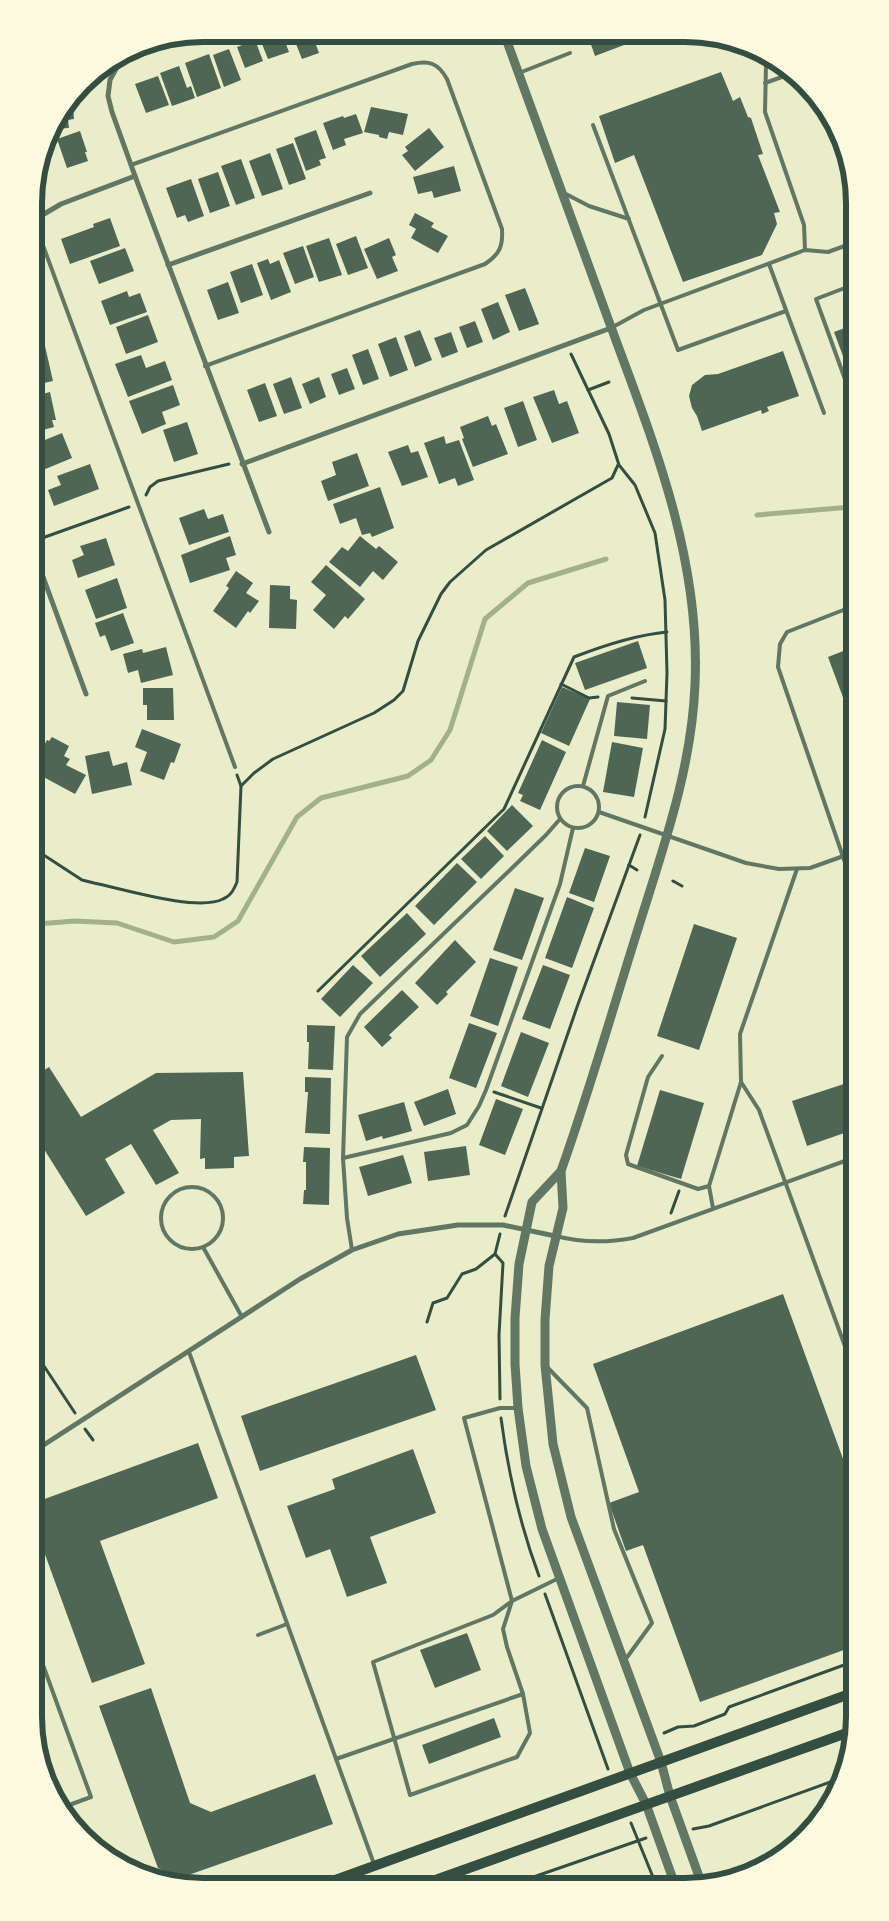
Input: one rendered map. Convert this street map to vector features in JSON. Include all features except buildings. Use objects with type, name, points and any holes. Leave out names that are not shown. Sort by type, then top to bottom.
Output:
[{"type":"main road","points":[[341,1878],[846,1695]]},
{"type":"main road","points":[[440,1878],[845,1733]]},
{"type":"street","points":[[507,42],[651,437],[676,514],[690,581],[694,629],[695,684],[688,754],[668,836],[561,1171],[563,1208],[555,1236],[548,1275],[545,1365],[553,1444],[571,1517],[661,1762],[670,1796],[699,1877]]},
{"type":"street","points":[[116,69],[110,80],[108,96],[112,112],[205,366],[269,532]]},
{"type":"street","points":[[43,215],[61,204],[135,176]]},
{"type":"street","points":[[168,265],[370,193]]},
{"type":"street","points":[[242,464],[611,328]]},
{"type":"street","points":[[43,576],[86,694]]},
{"type":"street","points":[[561,1171],[532,1202],[519,1264],[515,1318],[515,1364],[518,1408],[526,1466],[542,1529],[559,1578],[630,1773],[646,1804],[673,1878]]},
{"type":"street","points":[[42,1445],[189,1352],[300,1278],[352,1250],[398,1234],[458,1225],[503,1225],[555,1236]]},
{"type":"lane","points":[[519,73],[570,53]]},
{"type":"lane","points":[[131,165],[412,64],[430,63],[441,69],[450,88],[502,229],[503,241],[500,252],[485,264],[205,366]]},
{"type":"lane","points":[[765,64],[765,112],[804,225],[805,250]]},
{"type":"lane","points":[[765,83],[784,77]]},
{"type":"lane","points":[[593,125],[678,350],[786,311]]},
{"type":"lane","points":[[561,191],[589,206],[629,219]]},
{"type":"lane","points":[[43,245],[235,767]]},
{"type":"lane","points":[[611,328],[644,310],[805,250],[828,252],[846,245]]},
{"type":"lane","points":[[769,264],[824,413]]},
{"type":"lane","points":[[846,288],[816,299],[846,382]]},
{"type":"lane","points":[[846,609],[787,632],[780,644],[778,667],[846,867]]},
{"type":"lane","points":[[583,786],[608,696],[645,680]]},
{"type":"lane","points":[[583,786],[597,795],[600,812],[590,826],[574,828],[560,819],[557,802],[566,788],[583,786]]},
{"type":"lane","points":[[600,812],[746,863],[779,869],[810,868],[846,855]]},
{"type":"lane","points":[[352,1250],[347,1218],[343,1158],[347,1037],[360,1014],[546,835],[560,819]]},
{"type":"lane","points":[[343,1158],[451,1133],[467,1125],[486,1090],[560,884],[574,828]]},
{"type":"lane","points":[[713,1208],[709,1186],[740,1082],[740,1034],[797,869]]},
{"type":"lane","points":[[662,1056],[648,1077],[626,1155],[628,1164],[698,1189],[709,1186]]},
{"type":"lane","points":[[740,1082],[759,1110],[846,1349]]},
{"type":"lane","points":[[555,1236],[573,1241],[604,1243],[633,1238],[846,1161]]},
{"type":"lane","points":[[188,1186],[201,1188],[212,1194],[220,1204],[224,1217],[221,1230],[214,1240],[203,1247],[190,1249],[177,1246],[167,1237],[162,1225],[161,1212],[166,1200],[176,1191],[188,1186]]},
{"type":"lane","points":[[203,1247],[242,1317]]},
{"type":"lane","points":[[189,1352],[375,1866]]},
{"type":"lane","points":[[545,1365],[587,1408],[614,1529],[652,1623],[624,1662]]},
{"type":"lane","points":[[518,1408],[500,1408],[464,1418],[512,1600],[503,1629],[523,1694],[530,1733],[517,1757],[410,1794],[373,1662],[494,1615],[512,1600],[559,1578]]},
{"type":"lane","points":[[258,1635],[288,1624]]},
{"type":"lane","points":[[42,1662],[91,1797],[69,1805]]},
{"type":"lane","points":[[336,1759],[523,1694]]},
{"type":"path","points":[[427,1322],[433,1303],[446,1298],[462,1274],[476,1269],[495,1254],[510,1198],[541,1108],[643,827],[665,729],[667,632],[665,600],[655,533],[635,485],[619,465],[609,434],[567,344]]},
{"type":"path","points":[[588,390],[610,382]]},
{"type":"path","points":[[43,854],[82,880],[190,904],[211,903],[223,900],[230,895],[237,882],[241,786],[254,772],[273,759],[374,713],[394,700],[404,691],[418,642],[441,594],[450,582],[486,550],[612,478],[619,465]]},
{"type":"path","points":[[318,991],[504,809],[574,657],[613,642],[631,639],[642,634],[667,632]]},
{"type":"path","points":[[629,865],[637,870]]},
{"type":"path","points":[[673,881],[682,886]]},
{"type":"path","points":[[486,1090],[541,1108]]},
{"type":"path","points":[[666,1226],[683,1183]]},
{"type":"path","points":[[495,1254],[503,1264],[499,1335],[500,1408],[507,1464],[529,1550],[612,1780]]},
{"type":"path","points":[[42,1363],[68,1402]]},
{"type":"path","points":[[687,1727],[724,1714],[729,1706],[846,1664]]},
{"type":"path","points":[[626,1812],[653,1878]]},
{"type":"waterway","points":[[757,515],[846,507]]},
{"type":"waterway","points":[[43,924],[75,921],[117,923],[174,942],[214,937],[238,921],[297,817],[321,798],[408,776],[431,760],[450,730],[485,619],[528,583],[606,559]]}]
